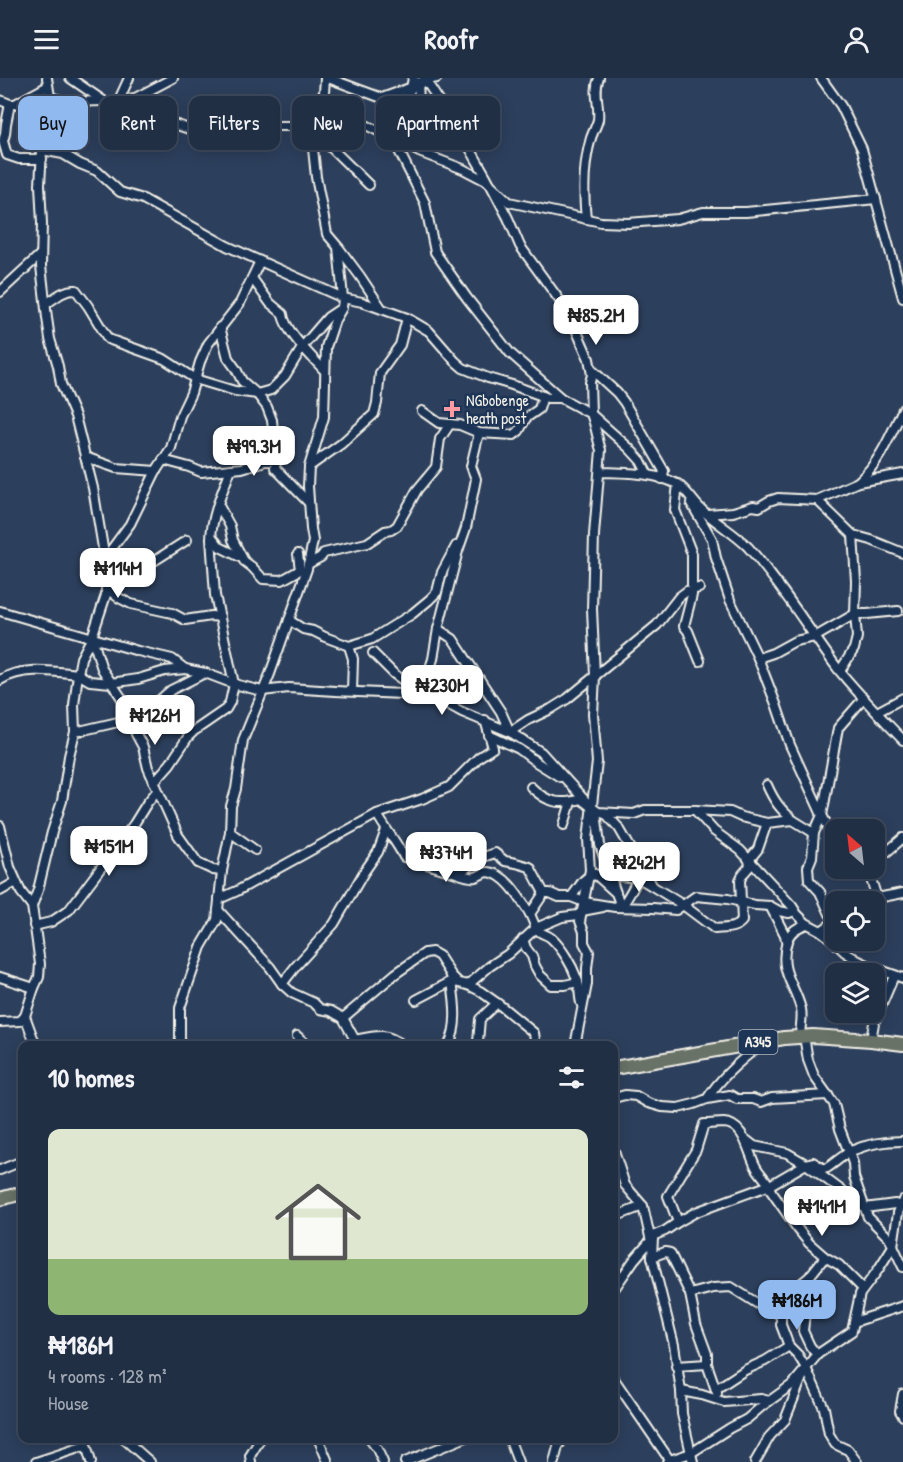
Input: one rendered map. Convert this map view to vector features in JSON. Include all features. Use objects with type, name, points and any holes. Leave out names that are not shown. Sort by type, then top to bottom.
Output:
[{"type":"highway","name":"A345","points":[[618,1067],[767,1041],[813,1036],[903,1044]]},
{"type":"highway","points":[[0,1199],[18,1194]]},
{"type":"street","points":[[70,78],[100,98]]},
{"type":"street","points":[[122,96],[129,78]]},
{"type":"street","points":[[139,96],[173,78]]},
{"type":"street","points":[[322,96],[327,78],[382,98],[418,81],[437,78]]},
{"type":"street","points":[[586,219],[583,178],[599,110],[596,86],[599,78]]},
{"type":"street","points":[[821,78],[841,106],[862,148],[903,298]]},
{"type":"street","points":[[409,96],[418,81]]},
{"type":"street","points":[[418,81],[420,120],[417,146],[422,153]]},
{"type":"street","points":[[418,81],[468,146],[508,218],[520,246],[572,320],[589,359],[592,375],[590,382],[591,414],[601,450],[594,535],[592,609],[597,810],[600,845],[616,893],[617,907]]},
{"type":"street","points":[[0,100],[10,104],[19,102],[48,82]]},
{"type":"street","points":[[10,104],[3,141],[7,155],[19,159],[42,159]]},
{"type":"street","points":[[177,125],[195,131],[292,126]]},
{"type":"street","points":[[0,1022],[20,1021],[25,1016],[39,978],[40,964],[32,906],[62,801],[75,732],[74,705],[81,658],[92,637],[106,595],[105,558],[93,488],[75,416],[61,384],[50,339],[41,266],[42,150],[63,154],[98,171],[120,192],[143,199],[227,246],[343,298],[407,318],[429,331],[464,368],[548,398],[561,398]]},
{"type":"street","points":[[313,150],[327,234],[382,309]]},
{"type":"street","points":[[333,150],[369,185]]},
{"type":"street","points":[[398,150],[425,203],[435,252],[477,312],[510,353],[561,398],[591,414],[641,460],[648,475]]},
{"type":"street","points":[[416,150],[488,182],[509,202],[601,222],[628,223],[678,219],[703,212],[746,212],[876,199]]},
{"type":"street","points":[[180,1041],[180,1008],[201,947],[216,920],[230,832],[231,806],[236,789],[243,740],[289,620],[308,564],[313,541],[310,529],[309,467],[324,417],[326,347],[335,320],[342,308],[338,247]]},
{"type":"street","points":[[0,292],[41,254]]},
{"type":"street","points":[[105,558],[130,524],[156,471],[171,448],[180,416],[191,393],[208,344],[240,303],[260,261]]},
{"type":"street","points":[[252,278],[270,303],[283,314],[283,321],[291,332],[324,370]]},
{"type":"street","points":[[46,304],[65,291],[76,290],[108,339],[164,359],[195,379],[235,391],[257,394],[271,390],[285,376],[303,346],[328,317],[342,308]]},
{"type":"street","points":[[309,467],[341,444],[374,414],[380,373],[400,345],[407,318]]},
{"type":"street","points":[[220,327],[228,358],[242,381],[257,394],[267,407],[272,420],[275,468],[309,503]]},
{"type":"street","points":[[591,369],[617,393],[631,412],[664,471],[662,479]]},
{"type":"street","points":[[422,411],[439,423],[460,425],[479,433],[514,435],[526,418],[539,409],[543,396]]},
{"type":"street","points":[[858,482],[878,459],[903,409]]},
{"type":"street","points":[[308,564],[324,553],[367,543],[397,526],[417,490],[436,467],[441,439],[450,424]]},
{"type":"street","points":[[403,693],[418,683],[430,668],[433,659],[438,629],[465,532],[476,479],[471,466],[479,433]]},
{"type":"street","points":[[85,457],[116,468],[156,471]]},
{"type":"street","points":[[163,460],[201,472],[242,468],[265,461],[276,462]]},
{"type":"street","points":[[34,926],[51,922],[69,910],[134,824],[188,737],[226,708],[230,702],[234,684],[214,584],[211,529],[231,469]]},
{"type":"street","points":[[600,472],[648,475],[681,486],[699,507],[720,525],[730,530],[775,579],[840,671],[903,740]]},
{"type":"street","points":[[708,514],[733,512],[753,506],[759,507],[778,498],[817,500],[858,482],[903,474]]},
{"type":"street","points":[[681,486],[675,510],[692,554],[695,590],[684,626],[700,661]]},
{"type":"street","points":[[681,486],[712,539],[730,600],[758,658],[790,745],[825,822]]},
{"type":"street","points":[[817,500],[853,535],[903,553]]},
{"type":"street","points":[[218,504],[230,526],[233,540],[242,558],[263,579],[282,580],[300,570],[298,554]]},
{"type":"street","points":[[433,597],[446,562],[465,532]]},
{"type":"street","points":[[211,535],[220,547],[242,558]]},
{"type":"street","points":[[840,671],[856,644],[853,535]]},
{"type":"street","points":[[154,561],[187,540]]},
{"type":"street","points":[[106,588],[126,602],[172,613],[184,620],[220,617]]},
{"type":"street","points":[[289,620],[303,629],[349,646],[372,639],[385,632],[449,588]]},
{"type":"street","points":[[510,732],[567,699],[657,625],[679,597],[687,591],[695,590]]},
{"type":"street","points":[[758,658],[795,641],[815,637],[855,614],[898,610]]},
{"type":"street","points":[[0,611],[172,659],[185,669]]},
{"type":"street","points":[[438,629],[453,639],[501,712],[510,732]]},
{"type":"street","points":[[92,637],[102,669],[121,698],[131,719],[143,747],[148,768],[178,835],[198,863],[213,870],[222,871]]},
{"type":"street","points":[[349,646],[353,659],[352,691]]},
{"type":"street","points":[[373,653],[394,674],[413,687]]},
{"type":"street","points":[[0,680],[13,674],[42,670],[78,674],[90,681],[111,682],[185,669],[262,691],[289,688],[335,692],[403,693],[442,701],[510,732],[541,752],[578,793]]},
{"type":"street","points":[[75,732],[131,719],[149,709],[171,690],[205,673]]},
{"type":"street","points":[[825,903],[820,892],[809,880],[808,867],[812,857],[814,834],[822,816],[838,728],[864,698]]},
{"type":"street","points":[[877,712],[903,698]]},
{"type":"street","points":[[219,899],[377,814],[449,787],[479,757],[493,748],[485,720]]},
{"type":"street","points":[[489,735],[519,749],[560,776],[619,828],[652,885]]},
{"type":"street","points":[[767,785],[773,800],[783,812],[814,834]]},
{"type":"street","points":[[531,788],[545,799],[571,802],[581,799],[597,810],[634,814],[645,810],[695,810],[730,812],[767,823],[793,820]]},
{"type":"street","points":[[564,825],[571,802]]},
{"type":"street","points":[[576,1041],[588,984],[589,952],[584,943],[584,932],[580,921],[592,874],[588,839],[597,810]]},
{"type":"street","points":[[695,810],[714,831],[740,850],[807,924],[830,938],[857,960],[903,978]]},
{"type":"street","points":[[377,814],[404,857],[468,877],[475,877],[485,872],[497,874],[518,894],[540,934],[549,936],[565,955],[578,982],[583,1008]]},
{"type":"street","points":[[571,897],[578,890],[582,881],[592,874],[639,878],[683,905],[715,929],[730,928],[741,924],[740,880],[750,866],[749,860],[758,849],[767,823]]},
{"type":"street","points":[[0,826],[16,882],[32,906]]},
{"type":"street","points":[[282,984],[334,924],[378,852],[386,830]]},
{"type":"street","points":[[230,832],[255,850]]},
{"type":"street","points":[[885,854],[903,838]]},
{"type":"street","points":[[453,872],[465,869],[483,857],[495,853],[505,861],[530,867],[544,893],[571,897],[584,902],[617,907],[676,910],[696,896],[728,898],[770,906],[789,914],[795,911]]},
{"type":"street","points":[[468,986],[536,928],[562,917],[578,915],[582,911],[617,907],[631,895],[633,886],[643,868]]},
{"type":"street","points":[[592,874],[616,893]]},
{"type":"street","points":[[0,891],[16,882]]},
{"type":"street","points":[[530,914],[544,893]]},
{"type":"street","points":[[885,897],[903,893]]},
{"type":"street","points":[[770,906],[785,935],[786,943]]},
{"type":"street","points":[[218,910],[291,993],[314,1003],[320,1009],[331,1011],[343,1018],[353,1041]]},
{"type":"street","points":[[807,924],[800,926],[788,937],[784,950],[784,963],[801,1010],[802,1037],[808,1060],[814,1076],[834,1104],[840,1129],[850,1151],[854,1177],[868,1217],[890,1239],[903,1267]]},
{"type":"street","points":[[820,931],[825,928]]},
{"type":"street","points":[[523,939],[540,975],[551,985],[578,982]]},
{"type":"street","points":[[343,1018],[395,974],[425,953],[432,952],[439,956],[452,978],[480,991],[497,1003],[534,1033],[535,1041]]},
{"type":"street","points":[[871,1040],[874,1023],[894,976]]},
{"type":"street","points":[[0,977],[34,988]]},
{"type":"street","points":[[416,1000],[452,978]]},
{"type":"street","points":[[450,1041],[455,1021],[452,978]]},
{"type":"street","points":[[478,1041],[480,1018],[497,1003]]},
{"type":"street","points":[[25,1016],[34,1041]]},
{"type":"street","points":[[297,1036],[302,1041]]},
{"type":"street","points":[[360,1041],[376,1036],[391,1037],[397,1041]]},
{"type":"street","points":[[707,1099],[714,1087],[732,1069],[767,1041]]},
{"type":"street","points":[[618,1097],[636,1096],[655,1106],[678,1108],[730,1095],[737,1099],[753,1099],[761,1102],[772,1098],[828,1095]]},
{"type":"street","points":[[678,1222],[668,1196],[696,1150],[705,1124],[726,1123],[734,1126],[754,1146],[787,1153],[806,1164],[865,1208],[902,1203]]},
{"type":"street","points":[[745,1139],[757,1170],[770,1185],[771,1191],[796,1228],[809,1243],[825,1257],[839,1265],[863,1289]]},
{"type":"street","points":[[618,1283],[651,1238],[696,1212],[770,1185],[806,1164],[817,1163],[824,1169],[850,1151],[880,1143],[903,1141]]},
{"type":"street","points":[[0,1170],[18,1163]]},
{"type":"street","points":[[618,1163],[625,1185],[643,1206],[651,1238],[652,1257],[674,1345],[682,1414],[693,1462]]},
{"type":"street","points":[[618,1396],[669,1461],[691,1453],[747,1419],[793,1384],[817,1355],[852,1331],[860,1294],[893,1246],[899,1226],[898,1212],[902,1203]]},
{"type":"street","points":[[618,1215],[643,1206]]},
{"type":"street","points":[[652,1257],[670,1252],[690,1294],[696,1324],[707,1354],[707,1364],[720,1400]]},
{"type":"street","points":[[773,1310],[809,1277],[825,1257]]},
{"type":"street","points":[[803,1282],[805,1313],[802,1331],[817,1355]]},
{"type":"street","points":[[690,1294],[713,1287],[731,1287],[781,1316],[781,1325],[789,1346],[806,1368],[824,1408],[829,1434],[836,1444],[848,1450],[858,1462]]},
{"type":"street","points":[[854,1322],[903,1306]]},
{"type":"street","points":[[716,1389],[789,1346]]},
{"type":"street","points":[[676,1366],[707,1364]]},
{"type":"street","points":[[754,1462],[770,1436],[784,1420],[806,1368]]},
{"type":"street","points":[[681,1391],[724,1402],[761,1399],[769,1401]]},
{"type":"street","points":[[902,1413],[903,1394]]},
{"type":"street","points":[[36,1462],[83,1443]]},
{"type":"street","points":[[85,1443],[91,1462]]},
{"type":"street","points":[[129,1443],[150,1462]]},
{"type":"street","points":[[251,1462],[250,1456],[258,1443]]},
{"type":"street","points":[[320,1443],[328,1462]]},
{"type":"street","points":[[373,1443],[383,1462]]},
{"type":"street","points":[[405,1462],[452,1443]]},
{"type":"street","points":[[511,1443],[519,1462]]},
{"type":"street","points":[[555,1462],[560,1443]]},
{"type":"place","name":"NGbobenge heath post","points":[[452,409]]}]
